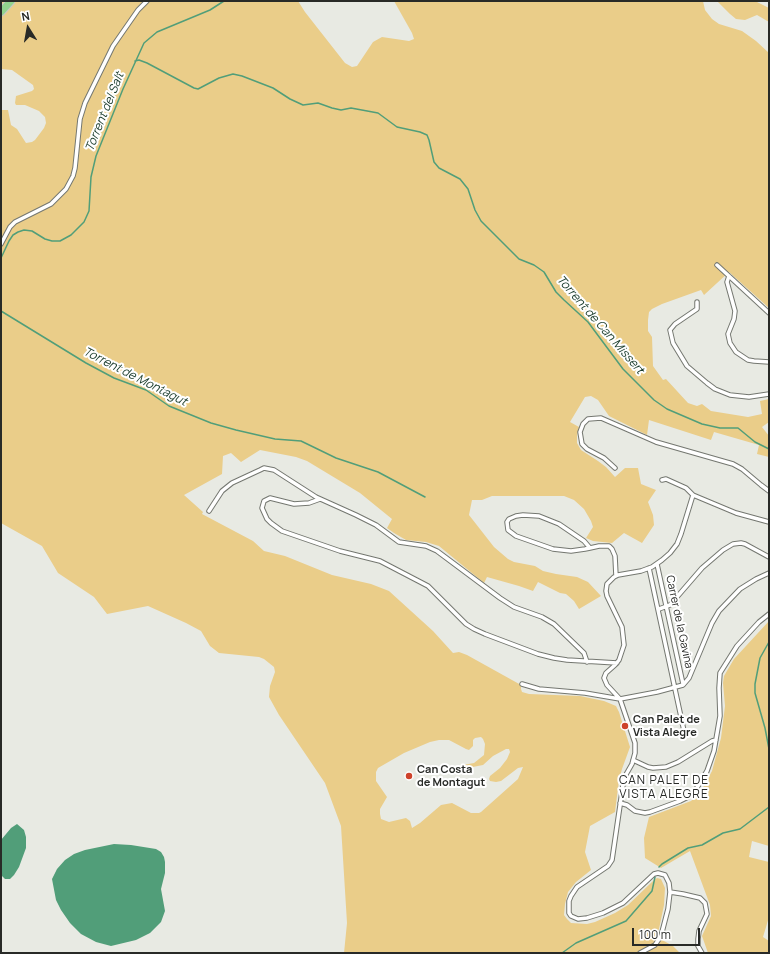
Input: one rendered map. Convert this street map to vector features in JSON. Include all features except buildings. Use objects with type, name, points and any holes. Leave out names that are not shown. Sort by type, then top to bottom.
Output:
[{"type":"highway","points":[[1,12],[11,1]]},
{"type":"street","points":[[1,244],[15,222],[51,204],[66,189],[75,168],[80,119],[85,103],[113,46],[138,10],[147,1]]},
{"type":"street","points":[[717,265],[769,313]]},
{"type":"street","points":[[729,276],[727,282],[734,311],[734,319],[728,334],[730,343],[736,352],[748,360],[769,362]]},
{"type":"street","points":[[697,302],[697,310],[675,324],[670,330],[673,343],[686,366],[715,389],[730,395],[749,397],[769,394]]},
{"type":"street","points":[[615,468],[604,458],[586,449],[582,444],[580,436],[581,428],[588,419],[601,418],[656,442],[733,464],[742,468],[761,486],[769,491]]},
{"type":"street","points":[[209,511],[227,487],[264,468],[274,470],[320,499],[376,525],[399,542],[426,546],[437,550],[514,607],[542,617],[554,624],[584,652],[587,662]]},
{"type":"street","points":[[662,480],[666,479],[686,488],[693,495],[736,513],[769,522]]},
{"type":"street","points":[[640,953],[655,945],[661,936],[667,915],[670,892],[669,883],[665,875],[658,873],[649,878],[633,894],[614,907],[587,918],[578,919],[571,916],[569,913],[569,901],[574,890],[608,866],[612,860],[624,778],[635,753],[635,743],[620,699],[607,685],[604,678],[606,673],[617,663],[623,650],[624,639],[622,627],[606,591],[607,584],[616,576],[649,568],[657,564],[670,553],[677,544],[681,534],[693,495]]},
{"type":"street","points":[[320,499],[308,503],[294,504],[270,498],[264,501],[262,508],[267,519],[282,531],[340,551],[380,561],[428,586],[455,613],[474,629],[538,654],[567,660],[617,663]]},
{"type":"street","points":[[590,548],[584,541],[559,524],[539,516],[523,514],[512,517],[507,522],[507,527],[511,533],[542,546],[571,551],[609,546],[612,548],[617,563],[616,576]]},
{"type":"street","points":[[658,609],[666,607],[677,598],[702,568],[733,544],[745,544],[769,557]]},
{"type":"street","name":"Carrer de la Gavina","points":[[657,564],[684,684]]},
{"type":"street","name":"Carrer de la Gavina","points":[[649,568],[684,731]]},
{"type":"street","points":[[522,684],[539,689],[585,693],[620,699],[675,688],[684,684],[690,678],[712,623],[719,611],[740,589],[769,573]]},
{"type":"street","points":[[620,803],[627,805],[635,811],[645,813],[662,808],[688,797],[695,791],[707,771],[716,740],[720,716],[718,678],[720,672],[737,646],[759,622],[769,614]]},
{"type":"street","points":[[633,760],[648,767],[666,767],[678,762],[716,740]]},
{"type":"street","points":[[670,892],[700,898],[705,903],[707,914],[699,931],[698,939],[698,946],[702,952]]},
{"type":"shaded area","points":[[1,1],[298,1],[345,63],[352,67],[357,66],[373,42],[382,37],[409,41],[414,39],[394,1],[703,1],[705,10],[712,19],[719,24],[742,31],[769,53],[769,308],[729,272],[704,295],[701,290],[652,309],[649,312],[648,331],[652,337],[653,366],[663,380],[666,379],[688,403],[697,406],[702,404],[711,411],[748,417],[762,414],[760,401],[769,399],[769,422],[762,427],[769,436],[769,457],[757,454],[759,445],[714,432],[711,440],[649,420],[647,435],[609,416],[598,400],[591,396],[585,397],[570,422],[579,427],[577,443],[581,450],[606,467],[615,477],[625,468],[638,468],[641,484],[656,490],[648,502],[653,515],[654,525],[642,543],[624,533],[612,543],[593,541],[586,538],[593,527],[591,521],[584,509],[574,500],[564,496],[492,496],[482,500],[472,500],[469,515],[494,547],[508,559],[514,562],[535,566],[543,571],[577,577],[588,582],[601,596],[579,609],[574,601],[566,594],[560,593],[538,582],[533,591],[487,577],[484,583],[439,546],[426,542],[406,540],[394,533],[387,528],[392,519],[360,493],[307,461],[296,457],[260,450],[241,462],[231,453],[223,456],[222,474],[184,495],[203,512],[202,514],[253,541],[264,551],[285,556],[332,575],[371,584],[389,591],[433,631],[453,653],[459,652],[467,655],[521,685],[522,692],[529,694],[580,696],[604,701],[616,706],[630,747],[619,780],[615,812],[590,826],[585,852],[591,870],[576,882],[568,892],[564,915],[571,923],[587,924],[595,922],[628,905],[653,881],[657,878],[661,879],[665,888],[664,905],[659,929],[655,936],[673,946],[680,953],[344,953],[347,923],[341,826],[325,783],[279,715],[269,697],[270,686],[275,672],[274,667],[259,657],[219,653],[210,646],[201,631],[148,606],[107,614],[94,597],[58,573],[42,546],[1,523],[1,110],[8,110],[11,125],[17,129],[26,143],[35,140],[46,123],[45,117],[39,111],[25,105],[16,105],[15,103],[16,96],[32,91],[34,89],[33,85],[12,70],[1,69]],"holes":[[[481,737],[485,744],[484,755],[474,763],[452,767],[452,771],[483,765],[493,756],[506,749],[509,749],[510,752],[507,759],[500,768],[490,776],[490,781],[501,781],[518,768],[523,767],[518,779],[481,812],[471,813],[452,803],[441,805],[412,828],[410,821],[406,818],[389,822],[381,819],[380,809],[387,797],[376,781],[376,772],[378,768],[404,753],[430,742],[449,740],[469,750],[473,746],[473,740],[475,738]]]},
{"type":"shaded area","points":[[717,1],[755,1],[769,8],[769,22],[757,15],[745,20],[736,19]]},
{"type":"shaded area","points":[[769,621],[769,846],[752,841],[749,857],[769,862],[769,917],[763,937],[769,941],[769,953],[708,953],[702,936],[711,916],[710,905],[690,851],[661,868],[645,858],[644,838],[649,817],[691,801],[704,786],[712,771],[721,738],[725,706],[723,683],[724,676],[734,659]]},
{"type":"shaded area","points":[[17,824],[24,830],[26,837],[26,848],[19,867],[14,875],[10,879],[5,879],[1,875],[1,840],[11,828]]},
{"type":"shaded area","points":[[114,844],[156,849],[161,852],[165,862],[165,873],[161,889],[165,911],[161,922],[150,933],[136,940],[111,946],[96,942],[81,934],[70,923],[56,900],[52,879],[57,869],[65,860],[74,854],[85,850]]},
{"type":"waterway","name":"Torrent del Salt","points":[[1,258],[9,241],[13,235],[18,232],[24,230],[32,231],[45,239],[60,241],[71,235],[84,222],[89,211],[91,177],[96,156],[123,89],[144,43],[157,32],[210,10],[224,1]]},
{"type":"waterway","name":"Torrent de Can Missert","points":[[135,61],[139,60],[147,63],[198,89],[219,78],[233,74],[242,76],[273,88],[303,105],[318,103],[341,110],[351,108],[378,113],[397,127],[427,135],[434,162],[439,168],[460,179],[468,189],[475,210],[481,221],[519,259],[534,265],[544,272],[556,292],[588,322],[623,369],[654,400],[667,409],[702,424],[720,428],[738,428],[755,442],[769,449]]},
{"type":"waterway","name":"Torrent de Montagut","points":[[1,311],[86,363],[114,378],[146,390],[169,406],[211,423],[236,430],[275,439],[301,441],[336,458],[378,472],[425,497]]},
{"type":"waterway","points":[[769,642],[760,658],[755,684],[755,693],[765,728],[769,749]]},
{"type":"waterway","points":[[659,867],[688,848],[702,845],[723,833],[740,829],[769,807]]},
{"type":"waterway","points":[[562,953],[576,943],[626,921],[652,891],[655,877]]},
{"type":"place","name":"Can Palet de Vista Alegre","points":[[625,726]]},
{"type":"place","name":"Can Costa de Montagut","points":[[409,776]]},
{"type":"district","name":"CAN PALET DE VISTA ALEGRE","points":[[664,788]]}]
